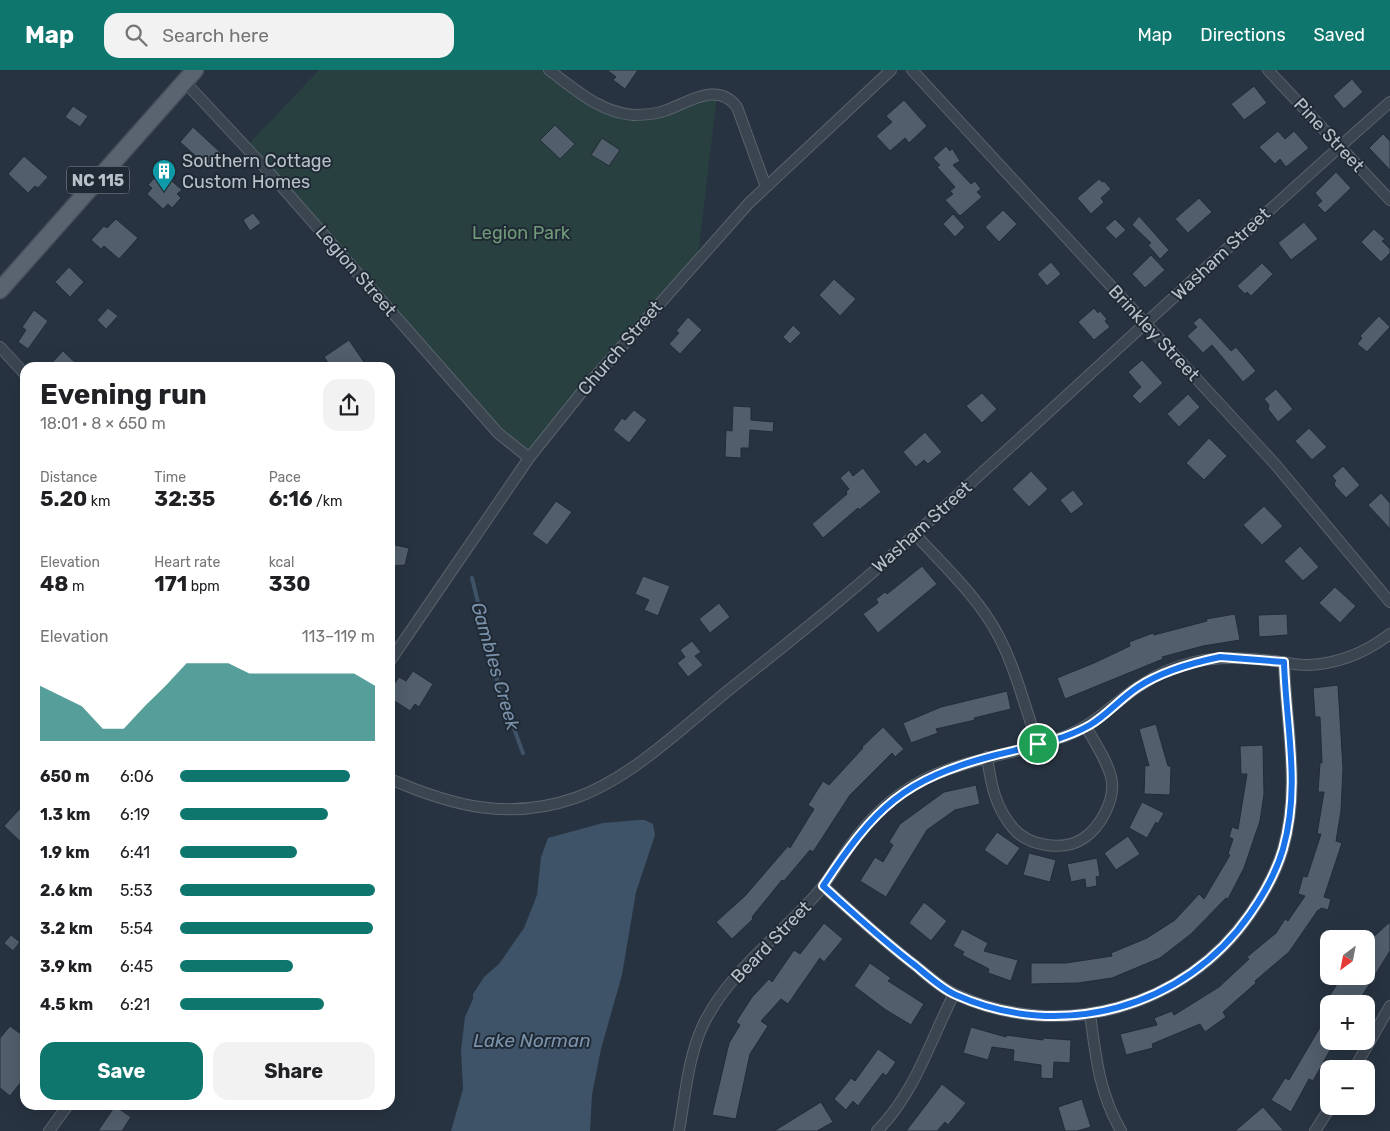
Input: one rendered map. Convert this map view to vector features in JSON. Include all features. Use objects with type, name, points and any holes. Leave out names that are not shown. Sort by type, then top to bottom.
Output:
[{"type":"main road","name":"NC 115","points":[[0,290],[190,76]]},
{"type":"street","points":[[549,70],[600,106],[633,115],[666,110],[706,94],[727,97],[736,107],[766,187]]},
{"type":"street","name":"Church Street","points":[[395,654],[529,458],[557,421],[646,316],[766,187],[891,70]]},
{"type":"street","name":"Brinkley Street","points":[[912,70],[1275,464],[1390,602]]},
{"type":"street","name":"Pine Street","points":[[1268,70],[1390,200]]},
{"type":"street","name":"Legion Street","points":[[190,76],[258,159],[498,433],[529,458]]},
{"type":"street","name":"Washam Street","points":[[395,782],[435,797],[473,807],[498,810],[538,808],[576,798],[613,780],[675,734],[706,707],[794,638],[915,534],[1390,102]]},
{"type":"street","points":[[0,346],[20,368]]},
{"type":"street","points":[[915,534],[974,600],[998,634],[1038,744]]},
{"type":"street","name":"Beard Street","points":[[679,1131],[694,1050],[703,1026],[717,1001],[743,968],[812,899],[823,886],[850,845],[870,821],[895,798],[922,780],[952,768],[1068,735],[1086,727],[1139,686],[1192,663],[1220,657],[1306,665],[1333,662],[1356,656],[1390,634]]},
{"type":"street","points":[[823,886],[883,941],[954,994],[1014,1012],[1042,1015],[1090,1014],[1139,1001],[1166,989],[1186,977],[1229,942],[1266,889],[1282,850],[1292,798],[1293,780],[1285,702],[1284,662]]},
{"type":"street","points":[[987,757],[992,792],[1000,811],[1014,830],[1036,843],[1063,845],[1084,838],[1100,820],[1111,802],[1112,781],[1086,727]]},
{"type":"street","points":[[877,1131],[902,1100],[918,1074],[936,1029],[954,994]]},
{"type":"street","points":[[1359,1060],[1390,1006]]},
{"type":"street","points":[[1090,1014],[1099,1078],[1104,1096],[1121,1131]]},
{"type":"street","points":[[49,1131],[64,1110]]},
{"type":"street","points":[[1315,1131],[1326,1115]]},
{"type":"green space","name":"Legion Park","points":[[319,70],[547,70],[593,103],[634,116],[717,95],[698,256],[529,458],[519,450],[246,147]]},
{"type":"water","name":"Lake Norman","points":[[645,820],[653,824],[655,835],[636,892],[622,975],[601,1049],[592,1095],[590,1131],[451,1131],[463,1089],[461,1050],[465,1017],[473,999],[473,994],[484,977],[499,964],[524,928],[537,895],[541,857],[548,838],[603,823]]},
{"type":"building","points":[[607,70],[638,70],[625,89],[613,80],[616,77]]},
{"type":"building","points":[[1352,79],[1363,92],[1344,109],[1333,96]]},
{"type":"building","points":[[1254,86],[1267,103],[1244,120],[1231,104]]},
{"type":"building","points":[[904,100],[927,126],[909,143],[905,138],[890,151],[876,136],[892,122],[886,116]]},
{"type":"building","points":[[73,106],[88,116],[80,127],[65,117]]},
{"type":"building","points":[[555,125],[575,144],[560,159],[540,140]]},
{"type":"building","points":[[193,127],[221,153],[208,167],[180,142]]},
{"type":"building","points":[[1278,131],[1285,139],[1294,131],[1309,148],[1286,167],[1280,159],[1275,164],[1259,147]]},
{"type":"building","points":[[1383,134],[1390,141],[1390,170],[1369,148]]},
{"type":"building","points":[[602,138],[620,150],[609,166],[591,155]]},
{"type":"building","points":[[946,146],[950,151],[952,148],[960,161],[953,165],[971,184],[975,181],[981,189],[977,192],[982,197],[960,216],[945,200],[953,194],[950,191],[955,187],[937,167],[940,165],[933,158]]},
{"type":"building","points":[[24,156],[48,177],[38,188],[35,186],[28,193],[8,174]]},
{"type":"building","points":[[1336,172],[1351,188],[1325,213],[1317,205],[1322,201],[1315,193]]},
{"type":"building","name":"Southern Cottage Custom Homes","points":[[165,175],[182,190],[177,194],[181,198],[172,208],[168,204],[163,209],[147,194],[152,188],[148,185],[156,176],[161,180]]},
{"type":"building","points":[[1099,179],[1102,182],[1104,181],[1111,189],[1101,198],[1104,202],[1091,214],[1077,198]]},
{"type":"building","points":[[1199,198],[1212,212],[1188,233],[1175,219]]},
{"type":"building","points":[[1003,210],[1017,224],[999,242],[985,227]]},
{"type":"building","points":[[253,213],[261,223],[250,231],[243,220]]},
{"type":"building","points":[[953,214],[965,227],[955,237],[943,224]]},
{"type":"building","points":[[1139,216],[1169,250],[1160,259],[1148,245],[1151,243],[1132,225]]},
{"type":"building","points":[[116,219],[138,238],[119,259],[104,246],[101,249],[91,240],[104,226],[107,228]]},
{"type":"building","points":[[1115,219],[1126,230],[1116,239],[1105,228]]},
{"type":"building","points":[[1304,222],[1318,239],[1291,260],[1278,243]]},
{"type":"building","points":[[1374,229],[1385,239],[1382,241],[1390,249],[1390,253],[1381,262],[1361,242]]},
{"type":"building","points":[[1151,255],[1165,270],[1145,288],[1132,274]]},
{"type":"building","points":[[1051,262],[1061,274],[1047,286],[1037,274]]},
{"type":"building","points":[[1262,263],[1273,274],[1251,296],[1247,292],[1245,294],[1237,286]]},
{"type":"building","points":[[69,267],[84,282],[70,297],[55,282]]},
{"type":"building","points":[[834,279],[856,299],[840,316],[819,295]]},
{"type":"building","points":[[108,308],[118,316],[106,329],[97,320]]},
{"type":"building","points":[[1094,308],[1098,313],[1100,311],[1107,319],[1105,321],[1110,327],[1094,340],[1078,322]]},
{"type":"building","points":[[34,310],[48,321],[28,349],[18,342],[26,330],[22,327]]},
{"type":"building","points":[[1379,316],[1390,327],[1367,352],[1357,344],[1362,338],[1360,336]]},
{"type":"building","points":[[688,317],[702,330],[680,354],[669,344],[679,333],[676,331]]},
{"type":"building","points":[[1200,317],[1231,351],[1236,347],[1256,371],[1243,382],[1212,345],[1203,353],[1187,336],[1197,327],[1193,323]]},
{"type":"building","points":[[793,325],[801,333],[790,344],[783,337]]},
{"type":"building","points":[[349,340],[364,362],[328,362],[324,357]]},
{"type":"building","points":[[63,351],[75,362],[53,362]]},
{"type":"building","points":[[1142,360],[1163,383],[1140,404],[1132,396],[1141,387],[1128,372]]},
{"type":"building","points":[[1276,389],[1293,409],[1278,422],[1268,409],[1269,405],[1264,399]]},
{"type":"building","points":[[982,393],[997,409],[982,423],[966,406]]},
{"type":"building","points":[[1188,394],[1200,407],[1179,427],[1167,414]]},
{"type":"building","points":[[733,406],[751,407],[751,420],[774,422],[773,432],[750,430],[749,448],[741,448],[741,458],[725,457],[726,430],[732,431]]},
{"type":"building","points":[[634,410],[647,420],[629,443],[613,430],[622,418],[625,420]]},
{"type":"building","points":[[1309,428],[1327,447],[1312,460],[1295,441]]},
{"type":"building","points":[[925,432],[942,452],[928,464],[924,460],[916,467],[903,452]]},
{"type":"building","points":[[1209,438],[1227,456],[1204,480],[1186,463]]},
{"type":"building","points":[[1343,466],[1360,485],[1346,498],[1335,486],[1334,483],[1336,481],[1332,476]]},
{"type":"building","points":[[863,468],[881,492],[859,510],[858,508],[823,538],[812,524],[847,494],[846,492],[849,489],[840,478],[849,470],[853,476]]},
{"type":"building","points":[[1031,471],[1048,489],[1029,507],[1012,489]]},
{"type":"building","points":[[1073,490],[1084,504],[1071,514],[1060,500]]},
{"type":"building","points":[[1381,493],[1390,503],[1390,529],[1368,505]]},
{"type":"building","points":[[556,501],[572,512],[547,545],[532,534]]},
{"type":"building","points":[[1264,506],[1283,526],[1262,545],[1243,525]]},
{"type":"building","points":[[395,545],[409,548],[405,565],[395,566]]},
{"type":"building","points":[[1300,546],[1319,567],[1303,581],[1284,561]]},
{"type":"building","points":[[922,566],[937,584],[878,633],[863,614],[878,603],[876,599],[885,592],[887,594]]},
{"type":"building","points":[[643,576],[670,586],[658,616],[644,610],[649,600],[635,594]]},
{"type":"building","points":[[1335,587],[1356,606],[1340,623],[1319,603]]},
{"type":"building","points":[[719,603],[730,617],[710,633],[699,619]]},
{"type":"building","points":[[1235,614],[1240,640],[1203,646],[1162,657],[1163,659],[1065,699],[1057,678],[1130,646],[1129,642],[1153,633],[1154,635],[1207,621],[1206,619]]},
{"type":"building","points":[[1287,614],[1288,635],[1259,637],[1258,615]]},
{"type":"building","points":[[692,641],[701,652],[695,656],[703,665],[688,677],[677,663],[685,657],[680,650]]},
{"type":"building","points":[[413,671],[433,684],[419,707],[415,704],[410,711],[395,701],[395,683],[399,677],[406,681]]},
{"type":"building","points":[[1338,685],[1343,768],[1341,811],[1336,841],[1342,843],[1324,897],[1331,899],[1328,910],[1321,908],[1318,910],[1289,952],[1223,1012],[1226,1017],[1205,1032],[1200,1024],[1152,1044],[1153,1048],[1126,1055],[1120,1034],[1157,1025],[1154,1018],[1172,1011],[1174,1015],[1219,987],[1249,959],[1247,957],[1276,933],[1285,919],[1288,921],[1305,896],[1298,894],[1303,876],[1307,877],[1321,834],[1317,834],[1324,792],[1318,792],[1320,763],[1322,763],[1320,717],[1315,717],[1313,688]]},
{"type":"building","points":[[1007,691],[1011,709],[936,729],[938,733],[911,743],[903,723],[941,707]]},
{"type":"building","points":[[1156,724],[1168,766],[1171,766],[1170,795],[1144,794],[1145,765],[1149,766],[1139,729]]},
{"type":"building","points":[[883,727],[904,749],[895,757],[892,753],[850,795],[813,852],[810,850],[784,881],[782,880],[752,917],[753,919],[732,939],[716,922],[745,896],[788,846],[790,848],[814,809],[808,805],[823,781],[829,785],[862,747]]},
{"type":"building","points":[[1263,745],[1264,794],[1260,821],[1244,868],[1228,899],[1226,898],[1191,934],[1160,958],[1112,978],[1078,983],[1031,984],[1031,963],[1066,963],[1112,956],[1111,953],[1147,938],[1175,920],[1199,894],[1204,899],[1230,855],[1228,854],[1233,839],[1229,837],[1232,827],[1238,829],[1247,774],[1241,774],[1240,746]]},
{"type":"building","points":[[976,785],[980,804],[955,810],[927,830],[886,897],[860,881],[875,857],[883,862],[893,845],[889,842],[900,824],[944,792]]},
{"type":"building","points":[[1142,802],[1164,813],[1158,824],[1156,822],[1147,838],[1129,828]]},
{"type":"building","points":[[20,808],[20,841],[4,826]]},
{"type":"building","points":[[997,832],[1020,848],[1007,866],[984,850]]},
{"type":"building","points":[[1128,836],[1140,854],[1116,870],[1104,853]]},
{"type":"building","points":[[1029,853],[1056,860],[1050,882],[1023,875]]},
{"type":"building","points":[[1097,858],[1100,876],[1096,877],[1097,886],[1086,888],[1085,879],[1071,882],[1067,864]]},
{"type":"building","points":[[924,902],[947,921],[931,941],[909,923]]},
{"type":"building","points":[[1390,922],[1390,951],[1375,975],[1375,935]]},
{"type":"building","points":[[824,923],[843,939],[824,962],[820,958],[788,1004],[781,999],[761,1021],[768,1026],[750,1054],[736,1119],[712,1115],[729,1043],[740,1025],[736,1022],[752,997],[769,979],[772,982],[794,950],[800,954]]},
{"type":"building","points":[[962,929],[988,943],[984,951],[1018,960],[1011,981],[988,973],[989,969],[962,955],[964,952],[953,946]]},
{"type":"building","points":[[11,935],[20,942],[13,951],[4,943]]},
{"type":"building","points":[[870,963],[891,978],[888,981],[924,1004],[911,1025],[886,1010],[854,986]]},
{"type":"building","points":[[1336,985],[1369,985],[1363,995],[1330,995]]},
{"type":"building","points":[[10,1026],[20,1033],[20,1083],[10,1096],[0,1088],[0,1038]]},
{"type":"building","points":[[971,1027],[1006,1037],[1006,1035],[1043,1040],[1043,1038],[1071,1040],[1070,1063],[1054,1062],[1053,1079],[1041,1078],[1041,1065],[1013,1061],[1014,1050],[992,1047],[988,1060],[963,1053]]},
{"type":"building","points":[[1320,1027],[1320,1050],[1330,1050],[1325,1060],[1320,1060],[1320,1068],[1313,1081],[1309,1079],[1291,1112],[1271,1100],[1285,1078],[1289,1080]]},
{"type":"building","points":[[878,1049],[896,1062],[886,1076],[883,1073],[858,1106],[853,1101],[846,1110],[834,1099],[851,1078],[855,1081]]},
{"type":"building","points":[[942,1084],[966,1103],[948,1125],[945,1122],[937,1131],[906,1131]]},
{"type":"building","points":[[1082,1099],[1091,1127],[1077,1131],[1065,1131],[1058,1107]]},
{"type":"building","points":[[821,1102],[833,1122],[817,1131],[774,1131]]},
{"type":"building","points":[[1263,1107],[1284,1131],[1235,1131]]},
{"type":"building","points":[[112,1110],[121,1110],[131,1117],[122,1131],[98,1131]]},
{"type":"waterway","name":"Gambles Creek","points":[[472,578],[499,688],[523,753]]},
{"type":"place","name":"Southern Cottage Custom Homes","points":[[164,192]]},
{"type":"route","points":[[1220,657],[1284,662],[1285,702],[1293,780],[1288,824],[1282,850],[1266,889],[1229,942],[1213,957],[1166,989],[1139,1001],[1113,1009],[1068,1016],[1014,1012],[971,1001],[954,994],[883,941],[823,886],[850,845],[870,821],[895,798],[922,780],[987,757],[1038,744],[1068,735],[1091,724],[1139,686],[1166,672],[1192,663],[1220,657]]}]
